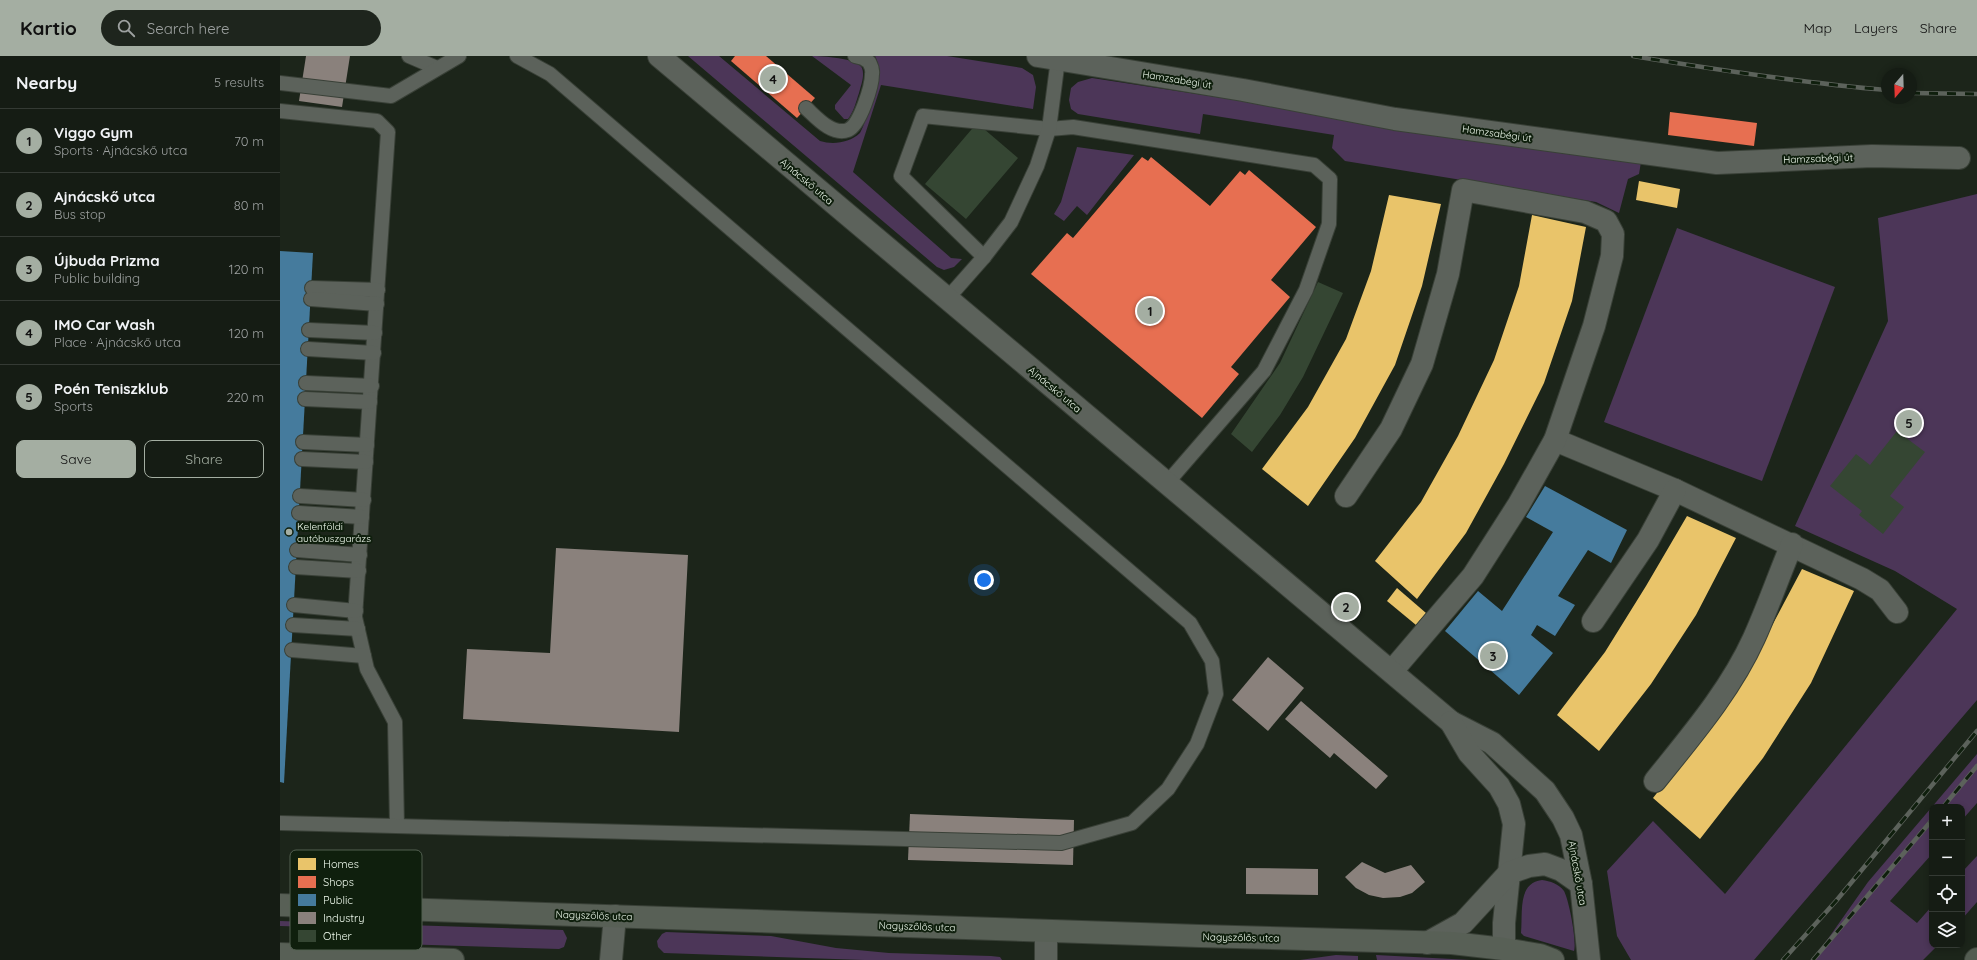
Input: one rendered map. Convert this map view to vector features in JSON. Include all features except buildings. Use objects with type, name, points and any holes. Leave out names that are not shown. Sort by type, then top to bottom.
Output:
[{"type":"main road","name":"Nagyszőlős utca","points":[[280,905],[290,905]]},
{"type":"main road","name":"Nagyszőlős utca","points":[[422,910],[1452,943],[1509,954],[1540,955],[1553,960]]},
{"type":"main road","points":[[280,954],[387,959],[453,960]]},
{"type":"street","name":"Ajnácskő utca","points":[[659,56],[1451,722],[1492,743],[1545,791],[1563,818],[1571,835],[1581,884],[1589,960]]},
{"type":"street","name":"Hamzsabégi út","points":[[1048,58],[1243,90],[1395,119],[1717,163],[1872,156],[1959,158]]},
{"type":"street","points":[[1346,496],[1391,429],[1422,364],[1448,274],[1463,190],[1585,212],[1606,221],[1613,234],[1612,256],[1594,326],[1555,440],[1520,504],[1473,576],[1392,671]]},
{"type":"street","points":[[1555,440],[1675,490],[1792,544],[1862,579],[1880,590],[1897,612]]},
{"type":"street","points":[[1593,621],[1648,540],[1675,490]]},
{"type":"street","points":[[1655,781],[1693,734],[1738,667],[1754,639],[1792,544]]},
{"type":"street","name":"Ajnácskő utca","points":[[1451,722],[1469,753],[1499,786],[1509,804],[1514,824],[1504,923],[1509,954]]},
{"type":"street","points":[[1427,943],[1463,922],[1509,873],[1529,866],[1545,864],[1561,870],[1581,884]]},
{"type":"street","points":[[611,960],[615,916]]},
{"type":"street","points":[[1046,930],[1046,960]]},
{"type":"lane","points":[[409,56],[438,68]]},
{"type":"lane","points":[[280,83],[391,96],[458,56]]},
{"type":"lane","points":[[280,822],[1061,843],[1132,823],[1163,794],[1197,744],[1216,694],[1212,661],[1190,623],[550,74],[517,56]]},
{"type":"lane","points":[[806,108],[828,127],[837,130],[848,130],[856,125],[870,88],[873,75],[869,62],[863,58],[855,56]]},
{"type":"lane","points":[[947,299],[984,257],[1010,222],[1037,166],[1049,129],[1048,58]]},
{"type":"lane","points":[[280,110],[377,121],[388,132],[356,611],[358,629],[367,670],[395,722],[397,826]]},
{"type":"lane","points":[[984,257],[901,176],[923,116],[1049,129],[1073,127],[1314,165],[1330,179],[1330,224],[1306,290],[1264,372],[1167,483]]},
{"type":"lane","points":[[311,294],[378,297]]},
{"type":"lane","points":[[309,330],[375,333]]},
{"type":"lane","points":[[308,349],[374,353]]},
{"type":"lane","points":[[306,383],[372,386]]},
{"type":"lane","points":[[305,399],[370,402]]},
{"type":"lane","points":[[303,442],[367,445]]},
{"type":"lane","points":[[302,459],[366,462]]},
{"type":"lane","points":[[300,496],[364,500]]},
{"type":"lane","points":[[299,513],[362,517]]},
{"type":"lane","points":[[297,550],[360,555]]},
{"type":"lane","points":[[296,567],[359,571]]},
{"type":"lane","points":[[294,606],[356,611]]},
{"type":"lane","points":[[293,625],[358,629]]},
{"type":"lane","points":[[292,650],[364,656]]},
{"type":"shaded area","points":[[688,56],[719,56],[820,141],[830,143],[846,141],[860,133],[877,79],[878,62],[875,56],[947,56],[1022,68],[1033,75],[1036,87],[1033,109],[881,85],[853,172],[951,258],[962,259],[954,267],[944,270],[937,267]]},
{"type":"shaded area","points":[[812,56],[847,60],[859,65],[862,68],[862,84],[855,106],[848,119],[844,119],[835,109],[835,105],[851,85]]},
{"type":"shaded area","points":[[1092,78],[1641,162],[1639,174],[1628,179],[1619,213],[1596,202],[1345,161],[1332,148],[1334,135],[1203,114],[1200,134],[1078,114],[1071,109],[1069,100],[1071,88],[1078,82]]},
{"type":"shaded area","points":[[1077,147],[1134,155],[1087,215],[1077,206],[1064,221],[1054,214],[1061,202]]},
{"type":"shaded area","points":[[1977,194],[1977,700],[1754,960],[1631,960],[1617,936],[1607,871],[1653,821],[1725,894],[1957,609],[1895,571],[1795,526],[1888,321],[1878,218]]},
{"type":"shaded area","points":[[1677,228],[1835,287],[1762,481],[1604,422]]},
{"type":"shaded area","points":[[1977,754],[1977,803],[1965,817],[1965,804],[1934,804]]},
{"type":"shaded area","points":[[1929,810],[1929,857],[1890,901],[1917,923],[1929,909],[1929,948],[1935,948],[1923,960],[1813,960],[1868,882]]},
{"type":"shaded area","points":[[1977,856],[1977,902],[1965,916],[1965,876],[1965,869]]},
{"type":"shaded area","points":[[1542,880],[1560,886],[1564,891],[1572,921],[1575,946],[1574,951],[1524,936],[1521,933],[1522,908],[1525,893],[1528,887],[1534,882]]},
{"type":"shaded area","points":[[280,921],[290,921],[290,926],[280,926]]},
{"type":"shaded area","points":[[422,926],[563,930],[567,938],[564,947],[559,949],[422,945]]},
{"type":"shaded area","points":[[666,932],[771,936],[836,948],[889,953],[991,956],[1000,957],[1002,960],[864,960],[664,953],[658,947],[657,941],[662,934]]},
{"type":"shaded area","points":[[1336,955],[1358,956],[1358,960],[1300,960]]},
{"type":"shaded area","points":[[1376,955],[1471,960],[1377,960]]},
{"type":"railway","points":[[1633,56],[1760,76],[1881,89]]},
{"type":"railway","points":[[1917,93],[1977,94]]},
{"type":"railway","points":[[1783,960],[1836,901],[1977,731]]},
{"type":"railway","points":[[1945,804],[1977,766]]},
{"type":"railway","points":[[1813,960],[1929,824]]},
{"type":"place","name":"IMO Car Wash","points":[[773,79]]},
{"type":"place","name":"Viggo Gym","points":[[1150,311]]},
{"type":"place","name":"Poén Teniszklub","points":[[1909,423]]},
{"type":"place","name":"Kelenföldi autóbuszgarázs","points":[[289,532]]},
{"type":"place","name":"Ajnácskő utca","points":[[1346,607]]},
{"type":"place","name":"Újbuda Prizma","points":[[1493,656]]}]
